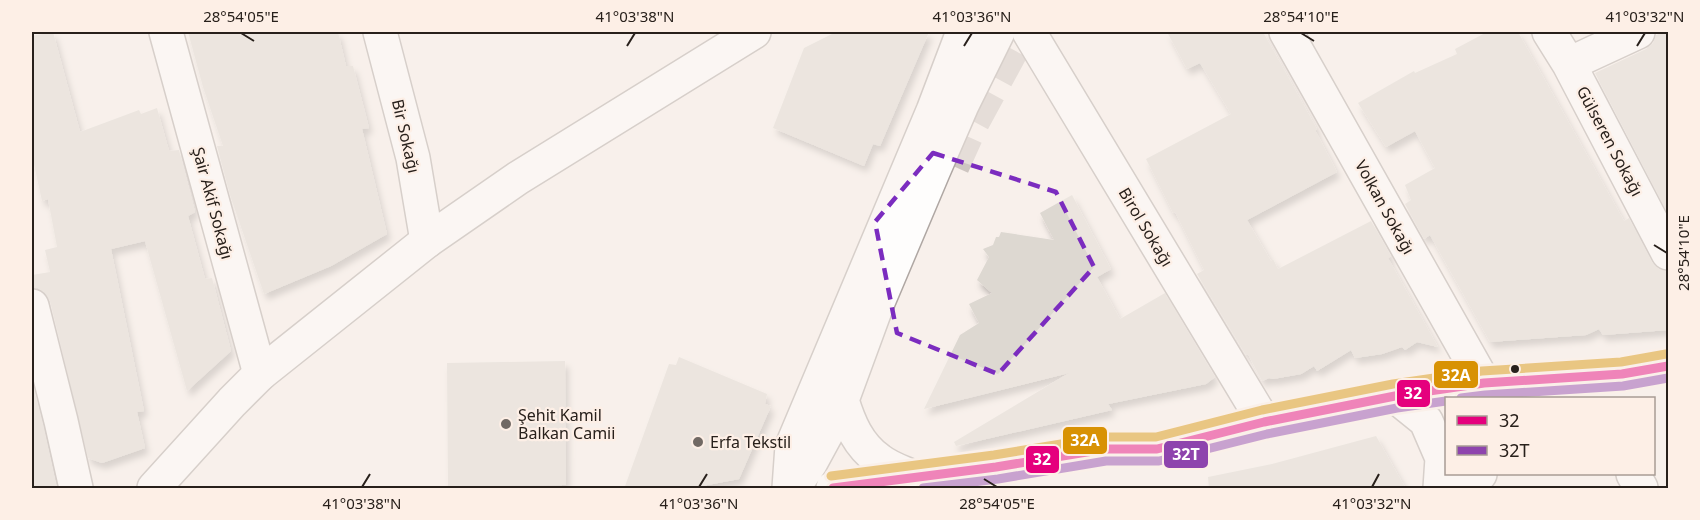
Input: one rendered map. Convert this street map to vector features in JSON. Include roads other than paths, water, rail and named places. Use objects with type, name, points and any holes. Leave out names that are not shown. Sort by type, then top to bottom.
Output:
[{"type":"street","name":"Şair Akif Sokağı","points":[[166,32],[260,374]]},
{"type":"street","name":"Bir Sokağı","points":[[380,32],[413,158],[427,241]]},
{"type":"street","points":[[154,489],[260,374],[427,241],[518,178],[754,32]]},
{"type":"street","points":[[791,489],[792,446],[933,111],[963,32]]},
{"type":"street","points":[[791,489],[812,462],[830,427],[905,237],[962,105],[998,32]]},
{"type":"street","name":"Birol Sokağı","points":[[1029,32],[1263,422]]},
{"type":"street","name":"Volkan Sokağı","points":[[1286,32],[1484,383]]},
{"type":"street","name":"Gülseren Sokağı","points":[[1550,32],[1668,253]]},
{"type":"street","points":[[1569,64],[1638,32]]},
{"type":"street","points":[[32,306],[76,489]]},
{"type":"street","points":[[993,489],[1093,468],[1263,422],[1395,396],[1484,383],[1612,386],[1668,366]]},
{"type":"street","points":[[1395,396],[1426,421],[1442,458],[1440,489]]},
{"type":"street","points":[[842,400],[850,425],[864,447],[879,461],[913,477]]},
{"type":"street","points":[[833,489],[996,467],[1105,449],[1157,449]]},
{"type":"street","points":[[1454,489],[1478,475]]},
{"type":"street","points":[[1634,475],[1641,489]]},
{"type":"tunnel","points":[[953,166],[971,126],[1022,32]]},
{"type":"place","name":"Şehit Kamil Balkan Camii","points":[[506,424]]},
{"type":"place","name":"Erfa Tekstil","points":[[698,442]]}]
